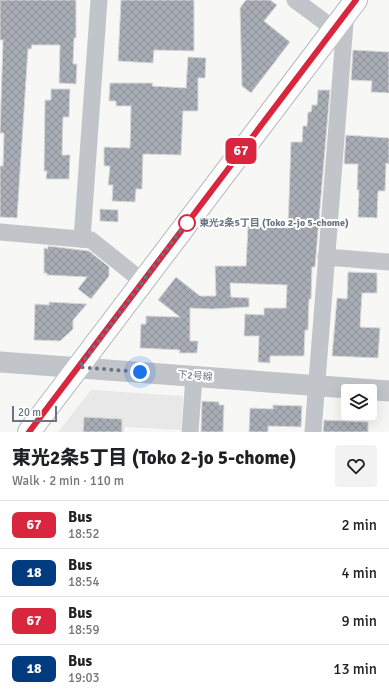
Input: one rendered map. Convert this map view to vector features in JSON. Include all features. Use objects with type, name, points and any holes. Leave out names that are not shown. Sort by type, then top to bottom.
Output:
[{"type":"main road","points":[[29,432],[346,10]]},
{"type":"street","points":[[82,239],[99,0]]},
{"type":"street","points":[[294,0],[346,10],[313,432]]},
{"type":"street","points":[[0,232],[91,240],[142,281]]},
{"type":"street","points":[[326,257],[389,262]]},
{"type":"street","name":"下2号線","points":[[0,362],[389,391]]},
{"type":"street","points":[[190,432],[194,376]]},
{"type":"shaded area","points":[[91,390],[183,396],[181,430],[125,427],[124,432],[58,432]]},
{"type":"building","points":[[0,0],[76,0],[76,38],[74,38],[73,64],[77,64],[76,84],[59,83],[60,45],[32,45],[31,49],[28,49],[17,218],[0,217],[0,166],[3,166],[4,133],[0,133],[3,40],[0,40]]},
{"type":"building","points":[[121,0],[194,0],[194,51],[154,50],[153,63],[118,61]]},
{"type":"building","points":[[246,0],[270,0],[277,5],[264,21],[290,42],[251,93],[242,86],[240,8]]},
{"type":"building","points":[[353,50],[389,52],[389,93],[371,92],[372,81],[351,80]]},
{"type":"building","points":[[188,57],[206,58],[205,78],[198,78],[198,111],[183,111],[181,155],[143,154],[142,189],[136,189],[135,202],[112,201],[113,185],[108,185],[110,166],[104,166],[104,147],[130,148],[131,106],[116,106],[116,101],[109,101],[110,83],[153,83],[152,86],[186,88]]},
{"type":"building","points":[[51,89],[70,89],[69,117],[63,117],[62,155],[70,155],[69,179],[46,179],[47,171],[44,171],[45,100],[51,100]]},
{"type":"building","points":[[318,90],[330,90],[315,267],[312,267],[311,299],[309,299],[308,330],[305,330],[304,356],[270,356],[270,363],[258,362],[259,336],[244,336],[245,314],[264,315],[264,308],[286,308],[287,285],[230,283],[231,297],[249,298],[249,307],[212,309],[190,308],[190,341],[198,341],[197,353],[179,353],[180,350],[140,348],[141,324],[146,324],[146,316],[180,317],[158,300],[176,277],[200,296],[216,296],[215,266],[246,266],[248,226],[288,228],[291,142],[302,142],[303,126],[307,126],[308,112],[311,112],[312,105],[317,105]]},
{"type":"building","points":[[346,135],[389,138],[389,164],[386,163],[385,191],[378,191],[377,218],[358,217],[358,164],[344,164]]},
{"type":"building","points":[[100,209],[118,210],[118,222],[100,221]]},
{"type":"building","points":[[48,246],[89,251],[109,267],[109,276],[91,299],[78,289],[87,277],[47,275],[47,273],[44,273],[44,248],[48,249]]},
{"type":"building","points":[[348,272],[377,273],[377,293],[362,293],[360,327],[380,328],[378,358],[332,356],[337,298],[347,299]]},
{"type":"building","points":[[49,302],[87,304],[73,320],[73,329],[60,341],[34,340],[35,304],[49,305]]},
{"type":"building","points":[[202,401],[219,402],[219,405],[224,405],[223,432],[201,432]]},
{"type":"building","points":[[273,405],[302,406],[301,427],[268,426],[268,432],[249,432],[250,408],[273,409]]},
{"type":"building","points":[[84,417],[122,419],[122,432],[83,432]]},
{"type":"building","points":[[324,420],[368,422],[368,432],[323,432]]},
{"type":"bus line","name":"67","points":[[29,432],[356,0]]},
{"type":"place","name":"東光2条5丁目 (Toko 2-jo 5-chome)","points":[[187,223]]},
{"type":"route","points":[[140,372],[79,367],[190,218],[187,223]]}]
